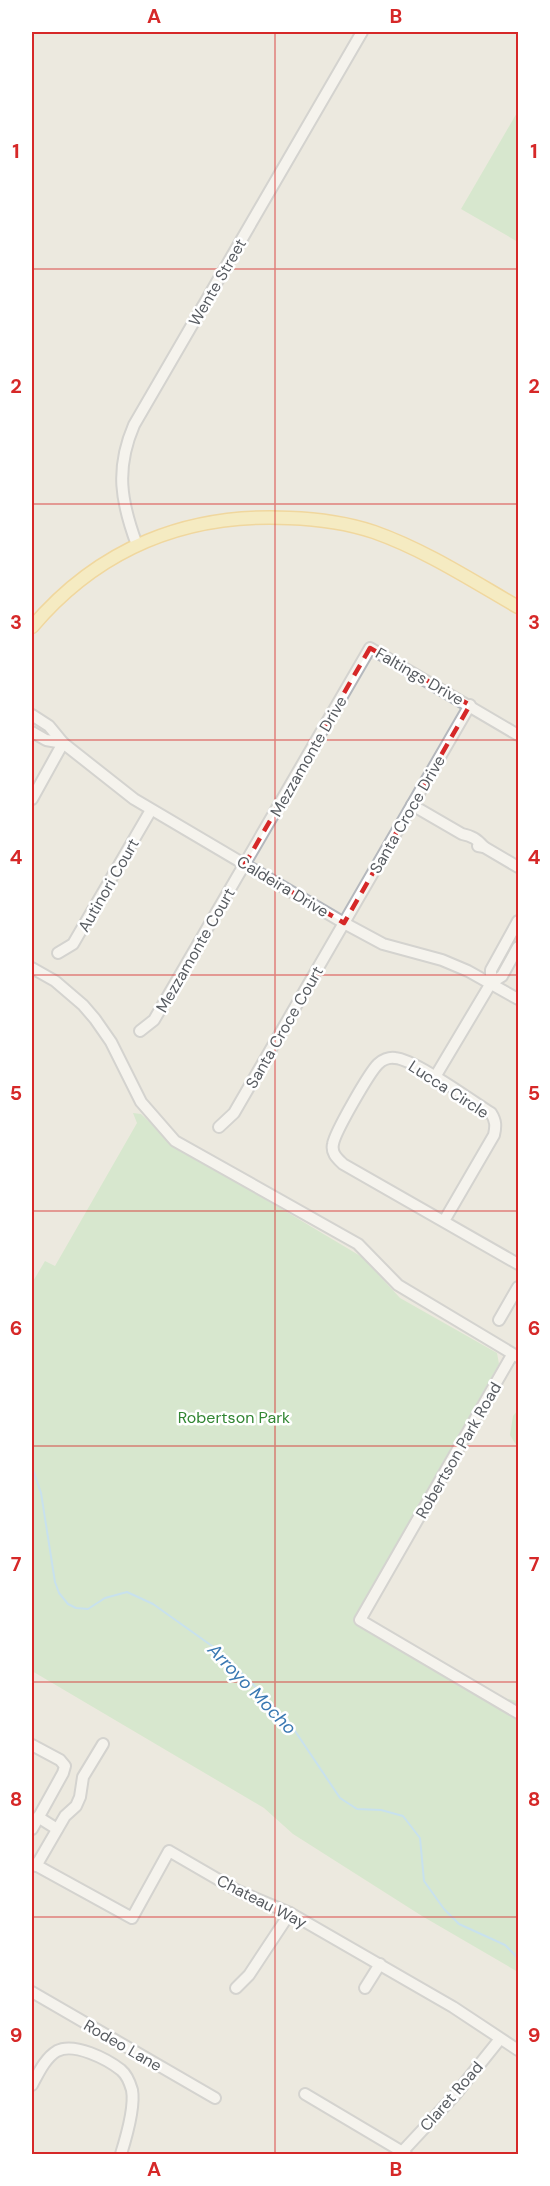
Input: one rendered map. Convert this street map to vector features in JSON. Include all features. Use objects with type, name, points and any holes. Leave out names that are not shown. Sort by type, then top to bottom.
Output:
[{"type":"main road","points":[[32,627],[84,578],[137,545],[184,527],[223,519],[260,516],[305,518],[339,523],[372,532],[433,558],[519,607]]},
{"type":"street","name":"Wente Street","points":[[137,545],[124,510],[121,478],[128,441],[134,425],[362,32]]},
{"type":"street","name":"Faltings Drive","points":[[370,648],[519,735]]},
{"type":"street","name":"Mezzamonte Drive","points":[[245,864],[370,648]]},
{"type":"street","name":"Santa Croce Drive","points":[[344,923],[470,705]]},
{"type":"street","name":"Caldeira Drive","points":[[32,715],[50,726],[63,743],[124,792],[344,923],[383,944],[442,960],[490,982],[519,999]]},
{"type":"street","name":"Caldeira Drive","points":[[32,732],[46,740],[63,743]]},
{"type":"street","points":[[32,799],[63,743]]},
{"type":"street","points":[[412,805],[462,834],[475,846],[484,847],[519,867]]},
{"type":"street","name":"Autinori Court","points":[[58,953],[73,944],[151,810]]},
{"type":"street","name":"Mezzamonte Court","points":[[140,1031],[154,1020],[245,864]]},
{"type":"street","points":[[435,1077],[490,982],[491,970],[519,921]]},
{"type":"street","name":"Santa Croce Court","points":[[219,1127],[234,1113],[344,923]]},
{"type":"street","points":[[490,982],[502,975],[519,947]]},
{"type":"street","name":"Robertson Park Road","points":[[32,968],[54,981],[89,1012],[111,1042],[141,1102],[175,1141],[358,1244],[398,1285],[515,1356],[360,1620],[519,1713]]},
{"type":"street","name":"Lucca Circle","points":[[444,1221],[494,1135],[496,1127],[491,1113],[404,1060],[396,1058],[382,1060],[372,1071],[335,1137],[333,1149],[343,1164],[519,1264]]},
{"type":"street","points":[[499,1320],[519,1287]]},
{"type":"street","points":[[34,1864],[65,1816],[76,1806],[83,1777],[104,1744]]},
{"type":"street","points":[[32,1745],[60,1760],[64,1763],[65,1768],[32,1828]]},
{"type":"street","points":[[65,1768],[83,1777]]},
{"type":"street","points":[[38,1817],[57,1829]]},
{"type":"street","name":"Chateau Way","points":[[34,1864],[132,1918],[169,1851],[238,1891],[290,1913],[380,1964],[453,2007],[519,2050]]},
{"type":"street","points":[[236,1988],[249,1975],[290,1913]]},
{"type":"street","points":[[365,1988],[380,1964]]},
{"type":"street","name":"Rodeo Lane","points":[[32,1992],[215,2098]]},
{"type":"street","name":"Claret Road","points":[[404,2153],[500,2039]]},
{"type":"street","points":[[32,2085],[48,2060],[55,2052],[64,2048],[74,2047],[122,2071],[128,2079],[132,2097],[121,2154]]},
{"type":"street","points":[[305,2094],[404,2153]]},
{"type":"highlighted area","points":[[370,648],[470,705],[344,923],[245,864]]},
{"type":"green space","points":[[518,111],[518,242],[461,209]]},
{"type":"green space","name":"Robertson Park","points":[[133,1113],[141,1114],[173,1144],[362,1257],[400,1298],[497,1353],[499,1364],[357,1613],[503,1698],[518,1701],[518,1972],[422,1916],[293,1834],[264,1808],[32,1671],[32,1283],[45,1261],[55,1266],[137,1123]]},
{"type":"green space","points":[[518,1410],[518,1448],[510,1435],[513,1416]]},
{"type":"waterway","name":"Arroyo Mocho","points":[[32,1467],[41,1493],[55,1582],[59,1593],[68,1604],[76,1608],[88,1609],[105,1598],[127,1592],[153,1604],[212,1646],[289,1722],[340,1798],[357,1809],[381,1810],[403,1816],[420,1838],[424,1881],[444,1909],[459,1924],[505,1945],[518,1958]]}]
